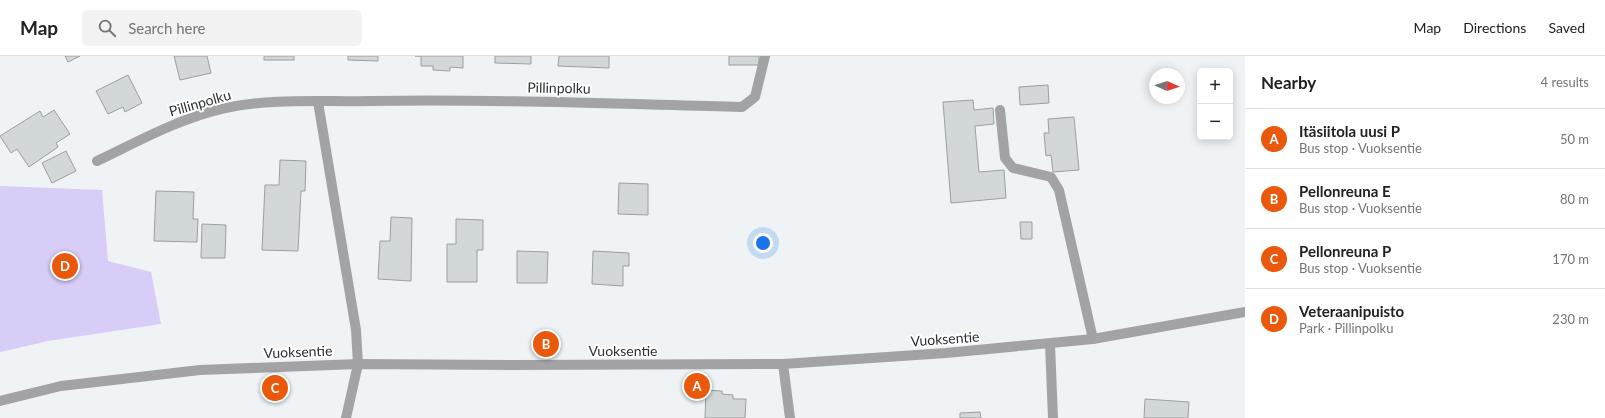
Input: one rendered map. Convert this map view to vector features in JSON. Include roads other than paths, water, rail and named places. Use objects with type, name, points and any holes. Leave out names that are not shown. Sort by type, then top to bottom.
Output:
[{"type":"street","name":"Pillinpolku","points":[[98,162],[166,128],[225,108],[263,103],[454,100],[742,107],[755,97],[765,56]]},
{"type":"street","points":[[318,102],[356,330],[358,364],[346,418]]},
{"type":"street","points":[[1000,110],[1005,158],[1013,168],[1051,177],[1059,190],[1093,339]]},
{"type":"street","name":"Vuoksentie","points":[[0,401],[61,386],[200,370],[358,364],[783,364],[946,354],[1093,339],[1245,312]]},
{"type":"street","points":[[1050,344],[1054,418]]},
{"type":"street","points":[[783,364],[790,418]]},
{"type":"place","name":"Veteraanipuisto","points":[[65,266]]},
{"type":"place","name":"Pellonreuna E","points":[[546,344]]},
{"type":"place","name":"Itäsiitola uusi P","points":[[697,386]]},
{"type":"place","name":"Pellonreuna P","points":[[275,388]]}]
